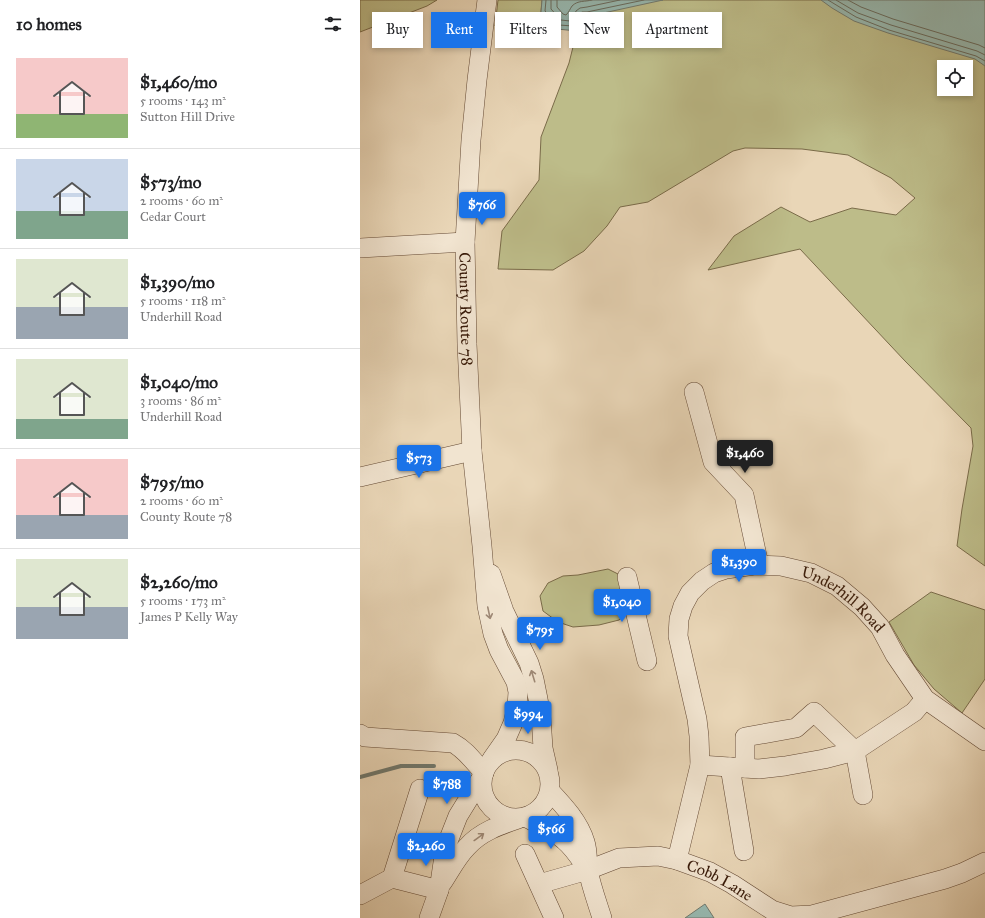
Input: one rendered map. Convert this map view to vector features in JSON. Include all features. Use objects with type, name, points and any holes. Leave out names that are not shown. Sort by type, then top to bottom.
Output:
[{"type":"street","name":"County Route 78","points":[[439,890],[445,849],[458,816],[506,739],[514,723],[518,707],[516,682],[499,650],[493,634],[487,606],[472,451],[467,344],[465,242],[471,140],[487,0]]},
{"type":"street","points":[[360,248],[465,242]]},
{"type":"street","points":[[694,392],[713,462],[744,495],[759,565]]},
{"type":"street","points":[[360,477],[472,451]]},
{"type":"street","name":"County Route 78","points":[[482,546],[494,586],[504,611],[529,663],[534,679],[541,717],[543,748],[548,770]]},
{"type":"street","name":"Underhill Road","points":[[677,860],[700,765],[697,719],[678,636],[679,619],[683,606],[690,593],[702,581],[714,573],[726,569],[754,565],[781,566],[811,573],[837,586],[862,606],[880,627],[895,655],[926,699],[985,741]]},
{"type":"street","points":[[627,577],[647,661]]},
{"type":"street","points":[[700,765],[759,769],[824,759],[855,751],[914,712],[926,699]]},
{"type":"street","points":[[744,850],[737,768],[745,737],[796,728],[814,712],[855,751],[862,795]]},
{"type":"street","points":[[360,734],[365,737],[453,744],[460,747],[486,770]]},
{"type":"street","points":[[429,918],[439,890],[452,867],[466,847],[475,839],[490,830],[504,824],[522,818],[534,814],[547,800],[550,791],[550,780],[548,770],[541,761],[533,754],[523,750],[512,750],[502,753],[486,770],[482,788],[484,798],[490,807],[498,814],[508,818],[522,818],[542,826],[563,839],[588,870]]},
{"type":"street","points":[[360,896],[392,878],[420,789]]},
{"type":"street","points":[[550,791],[564,806],[580,830],[586,843],[588,870],[602,918]]},
{"type":"street","points":[[525,854],[554,918]]},
{"type":"street","name":"Cobb Lane","points":[[538,884],[588,870],[619,858],[658,856],[677,860],[710,872],[732,884],[772,910],[791,916],[812,915],[945,879],[985,862]]},
{"type":"street","points":[[392,878],[439,890]]},
{"type":"shaded area","points":[[360,0],[437,0],[412,12],[372,12],[372,27],[360,32]]},
{"type":"shaded area","points":[[498,0],[542,0],[541,12],[497,12]]},
{"type":"shaded area","points":[[605,0],[985,0],[985,566],[957,546],[973,446],[971,428],[905,361],[800,249],[708,270],[734,236],[781,207],[810,222],[852,208],[896,215],[915,198],[891,178],[848,155],[802,149],[745,148],[733,151],[648,202],[620,207],[607,226],[584,251],[553,270],[498,269],[502,231],[539,180],[541,137],[569,63],[573,48],[624,48],[624,12],[585,12],[587,6]]},
{"type":"shaded area","points":[[608,569],[630,580],[631,610],[619,620],[599,625],[573,627],[558,622],[543,611],[540,596],[548,583],[563,576],[578,575]]},
{"type":"shaded area","points":[[931,592],[985,610],[985,679],[962,713],[934,689],[914,665],[889,622]]},
{"type":"water","points":[[542,0],[663,0],[608,12],[569,12],[569,30],[561,29],[561,12],[541,12]]},
{"type":"water","points":[[821,0],[985,0],[985,66],[975,59],[888,33],[854,21]]},
{"type":"water","points":[[705,904],[714,918],[685,918]]},
{"type":"waterway","points":[[360,777],[401,766],[434,766]]}]
